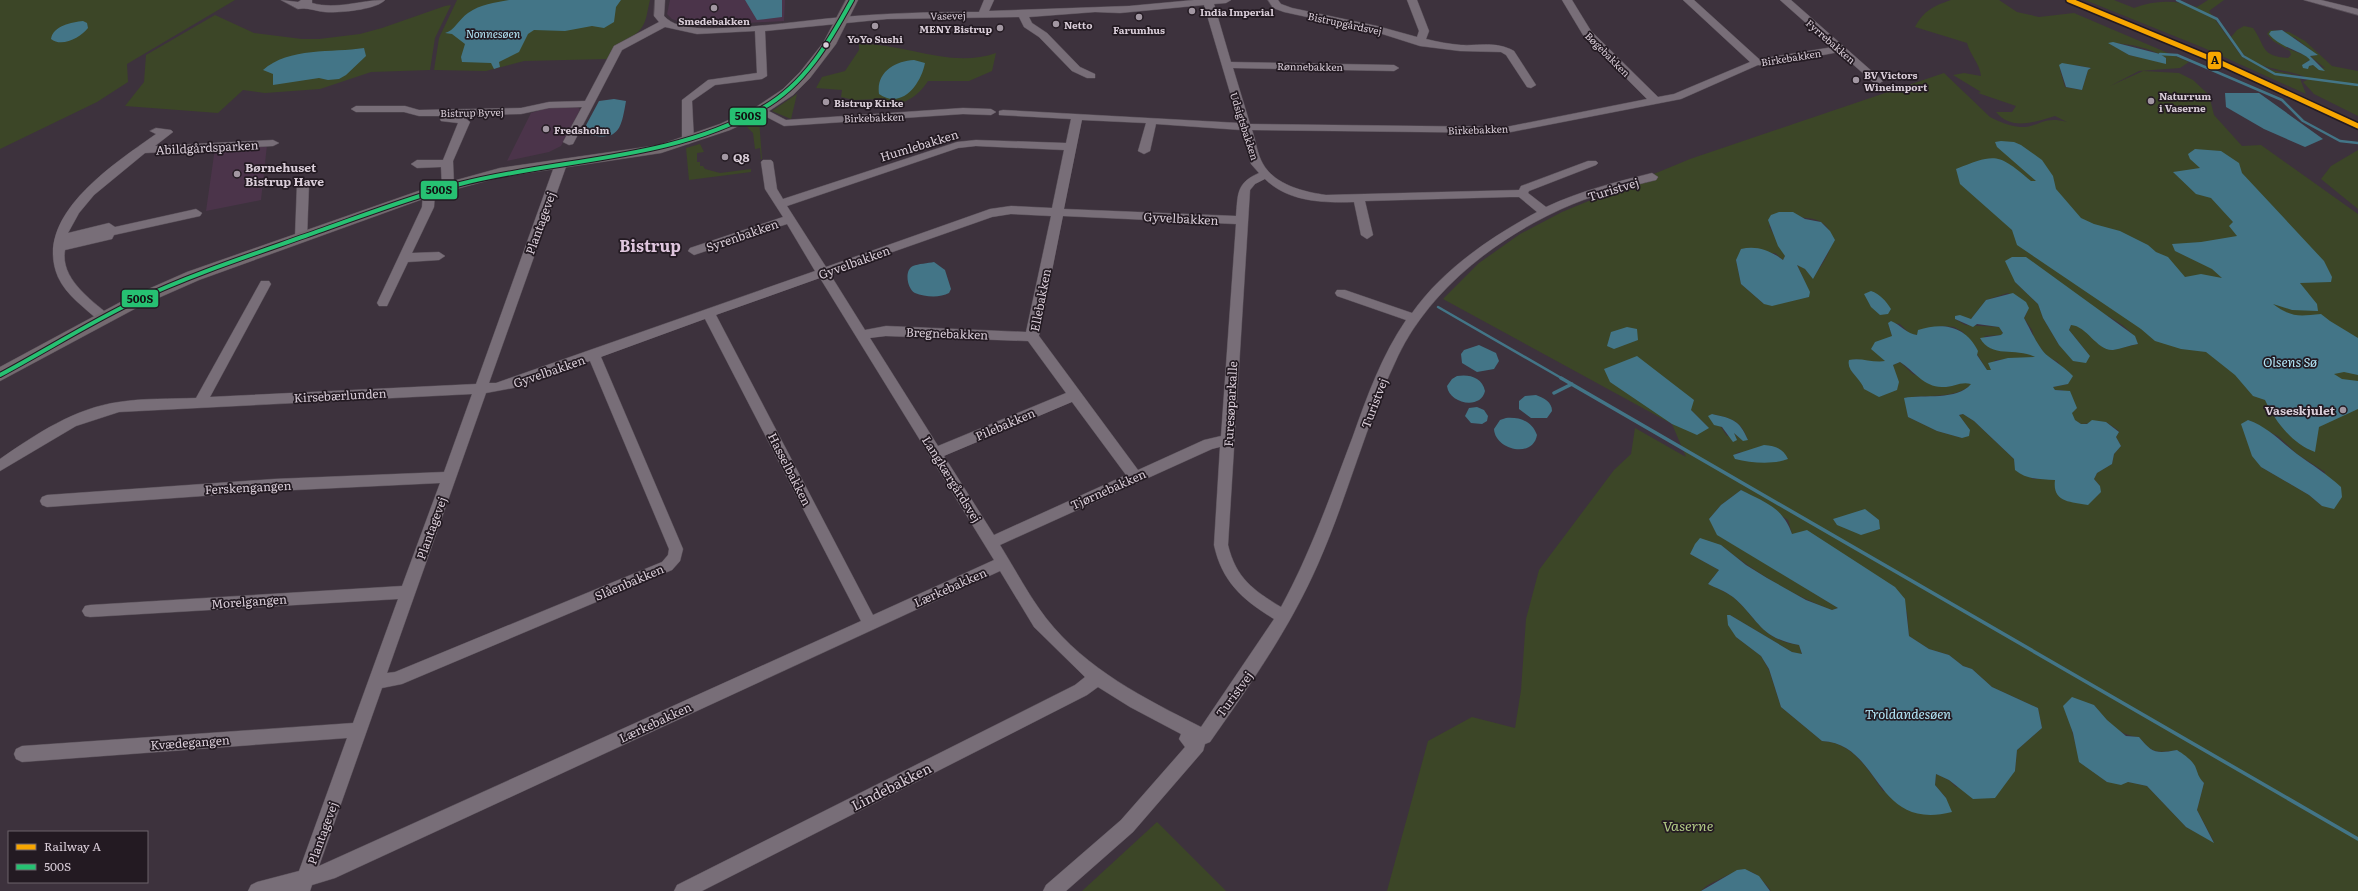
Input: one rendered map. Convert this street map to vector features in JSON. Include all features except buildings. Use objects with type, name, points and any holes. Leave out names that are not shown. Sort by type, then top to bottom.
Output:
[{"type":"main road","points":[[0,374],[104,318],[196,274],[429,192],[500,173],[646,152],[688,141],[725,127],[761,110],[788,92],[805,75],[820,58],[843,19],[852,0]]},
{"type":"street","points":[[286,0],[298,6],[305,2],[317,8],[338,10],[358,7],[380,0]]},
{"type":"street","points":[[569,142],[618,48],[630,40],[665,23],[659,16],[660,0]]},
{"type":"street","points":[[983,14],[989,0]]},
{"type":"street","name":"Vasevej","points":[[665,23],[689,30],[760,28],[887,16],[1054,13],[1129,9],[1139,4],[1226,0]]},
{"type":"street","name":"Bistrupgårdsvej","points":[[1272,0],[1277,6],[1288,10],[1376,29],[1420,43],[1461,48],[1497,48],[1505,50],[1510,53],[1531,85]]},
{"type":"street","points":[[1412,0],[1424,31],[1420,43]]},
{"type":"street","name":"Bøgebakken","points":[[1567,0],[1587,33],[1656,102]]},
{"type":"street","points":[[1688,0],[1752,57],[1755,62]]},
{"type":"street","name":"Fyrrebakken","points":[[1784,0],[1878,81]]},
{"type":"street","points":[[2309,0],[2358,12]]},
{"type":"street","name":"Udsigtsbakken","points":[[1208,2],[1226,66],[1257,164],[1265,175],[1277,184],[1308,197],[1326,199],[1510,193],[1522,194]]},
{"type":"street","points":[[1023,14],[1028,25],[1043,35],[1076,69],[1091,76]]},
{"type":"street","points":[[688,141],[687,100],[712,82],[762,76],[760,28]]},
{"type":"street","name":"Birkebakken","points":[[1003,113],[1152,120],[1245,127],[1488,131],[1656,102],[1677,97],[1752,66],[1755,62],[1765,63],[1840,49]]},
{"type":"street","name":"Rønnebakken","points":[[1226,66],[1394,68]]},
{"type":"street","name":"Bistrup Byvej","points":[[356,109],[405,109],[419,113],[521,111],[548,105],[589,104]]},
{"type":"street","name":"Birkebakken","points":[[761,110],[784,123],[838,118],[889,117],[963,111],[991,112]]},
{"type":"street","name":"Ellebakken","points":[[1077,116],[1032,337],[1135,477]]},
{"type":"street","points":[[368,118],[460,119],[464,122],[446,163],[445,173],[448,186]]},
{"type":"street","points":[[1144,151],[1152,120]]},
{"type":"street","name":"Abildgårdsparken","points":[[60,243],[74,212],[87,194],[107,176],[167,132],[156,131]]},
{"type":"street","name":"Abildgårdsparken","points":[[142,150],[272,143]]},
{"type":"street","name":"Humlebakken","points":[[781,204],[957,145],[976,143],[1071,147]]},
{"type":"street","points":[[423,151],[415,168],[446,163]]},
{"type":"street","name":"Langkærgårdsvej","points":[[767,162],[771,189],[1040,622],[1061,645],[1098,677],[1195,738]]},
{"type":"street","points":[[1545,212],[1522,194],[1525,189],[1592,163]]},
{"type":"street","name":"Plantagevej","points":[[303,884],[561,164]]},
{"type":"street","name":"Furesøparkalle","points":[[1265,175],[1251,181],[1244,190],[1240,220],[1221,545],[1223,561],[1233,579],[1251,597],[1283,616]]},
{"type":"street","name":"Turistvej","points":[[1195,738],[1255,666],[1296,594],[1331,515],[1392,354],[1414,318],[1447,281],[1476,257],[1511,232],[1545,212],[1587,196],[1652,177]]},
{"type":"street","points":[[302,236],[303,184]]},
{"type":"street","points":[[383,303],[428,206],[429,192]]},
{"type":"street","points":[[1359,199],[1367,235]]},
{"type":"street","name":"Gyvelbakken","points":[[481,388],[508,386],[990,213],[1011,210],[1240,220]]},
{"type":"street","points":[[104,318],[64,277],[60,264],[60,243],[108,236],[109,232],[196,213]]},
{"type":"street","name":"Syrenbakken","points":[[694,251],[790,219]]},
{"type":"street","points":[[404,258],[438,256]]},
{"type":"street","points":[[200,403],[265,284]]},
{"type":"street","points":[[1341,293],[1414,318]]},
{"type":"street","name":"Hasselbakken","points":[[709,314],[870,624]]},
{"type":"street","name":"Bregnebakken","points":[[862,335],[886,331],[1032,337]]},
{"type":"street","name":"Slåenbakken","points":[[376,682],[396,679],[667,566],[675,557],[676,549],[594,355]]},
{"type":"street","name":"Kirsebærlunden","points":[[0,466],[45,434],[82,416],[119,408],[481,388]]},
{"type":"street","name":"Pilebakken","points":[[936,453],[1075,395]]},
{"type":"street","name":"Tjørnebakken","points":[[991,543],[1208,444],[1228,440]]},
{"type":"street","name":"Ferskengangen","points":[[47,501],[274,485],[449,477]]},
{"type":"street","name":"Lærkebakken","points":[[256,891],[303,884],[1003,563]]},
{"type":"street","name":"Morelgangen","points":[[90,611],[408,592]]},
{"type":"street","name":"Lindebakken","points":[[683,891],[1081,690],[1098,677]]},
{"type":"street","name":"Kvædegangen","points":[[22,754],[358,730]]},
{"type":"street","points":[[1052,891],[1127,826],[1197,746],[1195,738]]},
{"type":"shaded area","points":[[670,0],[785,0],[784,21],[693,26],[672,19],[667,14]]},
{"type":"shaded area","name":"Fredsholm","points":[[578,107],[580,110],[561,146],[549,152],[507,161],[531,113],[547,108]]},
{"type":"shaded area","name":"Børnehuset Bistrup Have","points":[[267,145],[261,200],[206,211],[215,148]]},
{"type":"green space","points":[[0,0],[235,0],[127,64],[128,82],[97,102],[0,149]]},
{"type":"green space","points":[[457,0],[650,0],[645,21],[641,29],[614,49],[608,59],[524,61],[486,71],[434,70],[439,38]]},
{"type":"green space","name":"Vaserne","points":[[1951,0],[1999,0],[2017,12],[2039,17],[2074,13],[2189,62],[2180,68],[2139,71],[2110,86],[2143,71],[2179,73],[2193,80],[2209,95],[2214,115],[2242,146],[2261,145],[2358,214],[2358,891],[1771,891],[1755,874],[1750,871],[1738,871],[1710,884],[1701,891],[1387,891],[1428,741],[1472,717],[1515,728],[1521,690],[1526,619],[1539,570],[1614,470],[1631,454],[1635,428],[1686,457],[1672,424],[1443,299],[1479,263],[1520,234],[1562,212],[1690,159],[1944,73],[1990,117],[2001,122],[2012,126],[2026,127],[2052,120],[2067,122],[2055,116],[2039,121],[2024,123],[2009,121],[2002,118],[1996,112],[2012,112],[2016,106],[1978,93],[1981,92],[1953,75],[1964,73],[1981,76],[1979,67],[1970,52],[1967,43],[1915,27],[1922,16],[1930,9]],"holes":[[[2109,43],[2139,47],[2154,51],[2166,58],[2166,63],[2129,55]],[[2075,65],[2091,68],[2088,70],[2082,90],[2065,87],[2060,70]],[[1797,216],[1818,220],[1828,228],[1831,235],[1830,249],[1813,278],[1805,269],[1797,264],[1809,292],[1809,297],[1764,304],[1741,284],[1736,260],[1775,253],[1783,260],[1785,256],[1769,226]],[[2015,282],[2065,298],[2102,313],[2118,322],[2131,333],[2138,344],[2112,350],[2077,325],[2071,325],[2069,330],[2090,356],[2059,345],[2043,318],[2038,304]],[[2008,293],[2027,313],[2024,318],[2032,330],[2034,338],[2046,356],[2058,362],[2068,384],[2053,387],[2055,390],[2063,390],[2074,420],[2081,424],[2106,422],[2119,431],[2116,437],[2121,446],[2114,454],[2112,464],[2097,473],[2094,479],[2100,486],[2097,496],[2092,499],[2055,479],[2033,479],[2014,463],[2015,460],[1974,421],[1963,414],[1959,415],[1970,430],[1962,438],[1937,431],[1908,417],[1905,398],[1940,396],[1957,392],[1972,384],[1964,382],[1946,387],[1913,374],[1900,362],[1893,365],[1894,370],[1864,389],[1862,382],[1852,372],[1854,359],[1878,363],[1885,361],[1892,336],[1888,323],[1900,324],[1910,334],[1917,335],[1941,326],[1954,327],[1963,332],[1987,370],[1991,371],[1995,360],[2031,359],[2036,356],[2020,351],[1999,351],[1984,336],[2002,335],[2003,333],[1999,327],[1965,325],[1955,319],[1971,319],[1986,300]],[[1610,382],[1691,410],[1708,427]],[[1712,414],[1735,421],[1742,428],[1748,440],[1738,437],[1734,433],[1727,436]],[[2248,420],[2279,437],[2297,454],[2325,472],[2322,506],[2309,495],[2261,467]],[[1739,452],[1775,462],[1735,459],[1734,455]],[[1741,490],[1788,520],[1792,534],[1907,612],[1909,636],[1929,649],[1949,655],[1963,666],[1972,669],[1992,687],[2038,708],[2042,728],[2017,750],[2015,771],[1956,787],[1949,780],[1936,774],[1935,785],[1946,798],[1883,791],[1865,766],[1851,751],[1842,746],[1822,741],[1781,707],[1769,670],[1761,656],[1736,637],[1730,615],[1792,652],[1802,655],[1799,645],[1786,642],[1768,633],[1733,597],[1708,584],[1719,570],[1690,554],[1721,545],[1760,573],[1788,590],[1832,610],[1838,608],[1786,576],[1709,519],[1721,505]],[[2094,705],[2108,722],[2119,730],[2131,736],[2139,737],[2148,747],[2155,751],[2164,752],[2177,750],[2194,765],[2197,776],[2204,783],[2197,810],[2214,842],[2186,827],[2147,786],[2128,782],[2107,782],[2080,762],[2071,727]]]},
{"type":"green space","points":[[2085,0],[2114,0],[2134,8],[2157,2],[2181,3],[2197,7],[2208,0],[2224,0],[2209,11],[2242,57],[2272,70],[2299,76],[2306,94],[2204,48]]},
{"type":"green space","points":[[451,5],[435,38],[430,70],[371,72],[320,89],[265,93],[243,90],[218,113],[125,106],[144,82],[146,55],[215,15],[254,33],[302,39],[319,39],[360,34]]},
{"type":"green space","points":[[2244,26],[2253,28],[2268,52],[2279,57],[2288,58],[2291,55],[2290,51],[2273,41],[2267,34],[2270,30],[2289,32],[2305,41],[2332,66],[2358,71],[2358,116],[2314,94],[2303,82],[2309,79],[2293,73],[2266,67],[2250,60],[2242,53],[2231,37],[2237,30]],"holes":[[[2294,37],[2317,55],[2310,56],[2325,68],[2311,65],[2309,66],[2306,62],[2311,60],[2307,56],[2286,48]]]},
{"type":"green space","points":[[859,44],[893,47],[945,57],[979,57],[996,53],[992,71],[969,81],[928,81],[915,96],[904,102],[891,106],[884,107],[881,99],[854,100],[841,97],[842,90],[816,88],[822,77],[845,71],[859,50]]},
{"type":"green space","points":[[797,94],[791,119],[772,111]]},
{"type":"green space","points":[[759,119],[762,159],[757,160],[761,159],[760,148],[755,149],[753,133],[746,126]]},
{"type":"green space","points":[[700,144],[704,152],[697,153],[697,162],[700,162],[700,166],[703,166],[705,169],[720,173],[751,169],[751,172],[689,180],[686,148]]},
{"type":"green space","points":[[2358,150],[2358,209],[2321,179],[2331,166]]},
{"type":"green space","points":[[1157,822],[1226,891],[1082,891]]},
{"type":"water","name":"Nonnesøen","points":[[509,0],[621,0],[616,7],[614,22],[604,28],[592,26],[565,31],[534,30],[528,34],[519,52],[499,62],[500,67],[494,69],[491,63],[462,62],[461,57],[465,44],[452,34],[445,33],[451,30],[473,10],[488,4]]},
{"type":"water","points":[[745,0],[782,0],[782,17],[757,20]]},
{"type":"water","points":[[83,21],[87,23],[88,28],[76,38],[66,42],[51,39],[52,35],[59,28],[74,22]]},
{"type":"water","points":[[2282,30],[2318,55],[2310,56],[2325,71],[2319,70],[2313,65],[2309,66],[2308,69],[2303,68],[2302,65],[2310,60],[2307,57],[2279,43],[2269,34],[2271,31]]},
{"type":"water","points":[[2113,42],[2160,54],[2166,58],[2166,64],[2129,55],[2108,43]]},
{"type":"water","points":[[364,48],[366,56],[346,75],[339,79],[328,80],[319,78],[273,85],[273,74],[263,70],[273,63],[298,54]]},
{"type":"water","points":[[914,60],[925,63],[919,79],[909,92],[903,97],[895,99],[887,98],[879,94],[881,80],[888,69],[894,65]]},
{"type":"water","points":[[2062,63],[2091,68],[2088,70],[2082,90],[2066,87],[2059,65]]},
{"type":"water","points":[[2225,93],[2259,93],[2323,139],[2305,147],[2264,129],[2226,107]]},
{"type":"water","points":[[614,99],[626,101],[620,126],[616,131],[612,135],[605,136],[585,134],[584,129],[599,101]]},
{"type":"water","name":"Olsens Sø","points":[[1995,142],[2014,142],[2021,145],[2042,160],[2053,176],[2056,189],[2081,218],[2094,224],[2120,231],[2148,245],[2156,252],[2168,257],[2185,277],[2201,274],[2222,278],[2212,269],[2175,251],[2172,244],[2201,242],[2237,236],[2229,226],[2233,222],[2211,198],[2196,194],[2173,172],[2200,168],[2190,159],[2188,154],[2195,149],[2221,151],[2239,163],[2242,173],[2324,261],[2332,277],[2331,282],[2300,283],[2317,304],[2318,311],[2292,310],[2273,304],[2291,314],[2321,314],[2358,338],[2358,375],[2344,372],[2334,374],[2342,379],[2358,381],[2358,409],[2319,427],[2315,452],[2292,438],[2279,424],[2265,400],[2253,396],[2235,375],[2206,352],[2181,349],[2155,341],[2141,329],[2017,245],[2012,230],[1960,184],[1956,169],[1980,160],[1996,158],[2011,165],[2031,181],[2036,181],[1997,147]]},
{"type":"water","points":[[1779,212],[1793,212],[1805,219],[1821,222],[1830,231],[1835,240],[1813,279],[1805,269],[1797,265],[1810,292],[1809,297],[1772,306],[1764,304],[1741,284],[1736,260],[1741,249],[1758,248],[1774,254],[1783,260],[1785,256],[1778,246],[1768,220],[1771,215]]},
{"type":"water","points":[[2012,257],[2026,257],[2135,336],[2138,344],[2113,350],[2107,349],[2097,343],[2082,329],[2071,325],[2069,330],[2090,356],[2086,363],[2073,361],[2059,345],[2043,318],[2038,304],[2015,282],[2005,261]]},
{"type":"water","points":[[934,262],[945,270],[951,289],[949,293],[941,296],[932,296],[915,293],[912,291],[908,284],[908,271],[910,268],[915,265]]},
{"type":"water","points":[[1871,291],[1880,296],[1887,303],[1891,309],[1888,314],[1880,315],[1871,307],[1864,294]]},
{"type":"water","points":[[2013,293],[2026,302],[2029,308],[2024,318],[2042,349],[2048,356],[2073,376],[2068,384],[2053,387],[2055,390],[2070,391],[2077,408],[2072,413],[2075,420],[2081,424],[2087,424],[2092,420],[2106,422],[2119,432],[2116,437],[2121,446],[2114,454],[2112,464],[2097,473],[2094,479],[2100,486],[2101,492],[2088,505],[2069,502],[2059,497],[2056,493],[2055,480],[2024,476],[2015,470],[2014,459],[1974,421],[1963,414],[1959,415],[1970,430],[1969,436],[1962,438],[1937,431],[1908,417],[1904,398],[1949,395],[1965,389],[1971,384],[1964,383],[1937,387],[1925,382],[1900,362],[1893,365],[1899,382],[1897,390],[1879,397],[1864,389],[1850,368],[1849,360],[1853,359],[1885,361],[1871,349],[1875,342],[1892,336],[1888,323],[1891,321],[1910,333],[1917,335],[1918,330],[1936,326],[1953,328],[1960,331],[1973,343],[1978,351],[1977,355],[1987,370],[1991,370],[1988,363],[2008,358],[2035,357],[2028,354],[1997,351],[1985,344],[1980,338],[2001,335],[2003,333],[1999,327],[1977,324],[1973,327],[1955,319],[1955,316],[1960,315],[1971,319],[1986,300]]},
{"type":"water","points":[[1627,327],[1637,329],[1638,340],[1614,349],[1607,346],[1611,332]]},
{"type":"water","points":[[1479,345],[1496,353],[1499,361],[1494,369],[1477,372],[1462,363],[1461,354],[1464,350]]},
{"type":"water","points":[[1637,356],[1694,400],[1691,410],[1709,428],[1697,435],[1672,424],[1610,382],[1604,369]]},
{"type":"water","points":[[1457,376],[1470,376],[1481,382],[1485,391],[1478,401],[1472,403],[1465,402],[1459,401],[1453,397],[1447,386],[1452,379]]},
{"type":"water","points":[[1536,395],[1545,399],[1551,405],[1552,411],[1547,418],[1531,418],[1519,409],[1519,401],[1525,396]]},
{"type":"water","points":[[1477,407],[1484,410],[1488,416],[1487,421],[1482,424],[1471,423],[1465,416],[1469,408]]},
{"type":"water","points":[[1712,414],[1726,417],[1735,421],[1742,428],[1748,440],[1743,441],[1734,433],[1737,440],[1733,442],[1722,427],[1714,425],[1708,416]]},
{"type":"water","points":[[1506,418],[1521,419],[1532,426],[1537,435],[1534,442],[1529,447],[1514,449],[1501,442],[1496,436],[1494,429],[1500,420]]},
{"type":"water","points":[[2248,420],[2268,430],[2341,487],[2342,497],[2334,509],[2322,506],[2309,495],[2261,467],[2252,456],[2241,424]]},
{"type":"water","points":[[1764,445],[1778,448],[1784,452],[1788,459],[1769,463],[1748,462],[1735,459],[1733,455]]},
{"type":"water","name":"Troldandesøen","points":[[1741,490],[1765,502],[1778,511],[1788,525],[1792,534],[1807,530],[1895,587],[1905,599],[1909,636],[1929,649],[1949,655],[1963,666],[1972,669],[1992,687],[2038,708],[2042,728],[2017,750],[2015,771],[1995,798],[1973,799],[1949,780],[1936,774],[1935,785],[1946,798],[1952,812],[1926,815],[1907,810],[1892,799],[1857,756],[1842,746],[1822,741],[1781,707],[1769,669],[1761,656],[1736,637],[1728,625],[1727,615],[1730,615],[1792,652],[1802,654],[1799,645],[1775,638],[1767,633],[1733,597],[1708,584],[1719,570],[1690,554],[1695,544],[1700,538],[1721,545],[1746,565],[1806,600],[1832,610],[1838,608],[1717,535],[1709,519],[1721,505]]},
{"type":"water","points":[[1865,509],[1879,520],[1880,529],[1861,535],[1837,525],[1833,519]]},
{"type":"water","points":[[2072,697],[2094,705],[2107,720],[2126,736],[2139,737],[2147,746],[2155,751],[2164,752],[2177,750],[2191,761],[2195,766],[2199,777],[2204,783],[2197,810],[2214,843],[2186,827],[2147,786],[2128,782],[2121,785],[2107,782],[2079,762],[2073,733],[2063,706]]},
{"type":"water","points":[[1745,869],[1759,876],[1770,891],[1701,891],[1737,870]]},
{"type":"waterway","points":[[2177,0],[2217,19],[2243,56],[2275,74],[2358,85]]},
{"type":"waterway","points":[[2160,54],[2177,55],[2282,100],[2303,121],[2340,141],[2358,143]]},
{"type":"waterway","points":[[1438,307],[1563,379]]},
{"type":"waterway","points":[[1561,378],[1572,384]]},
{"type":"waterway","points":[[1554,393],[1572,384]]},
{"type":"waterway","points":[[1572,384],[2358,839]]},
{"type":"rail line","name":"A","points":[[2069,0],[2219,62],[2358,126]]},
{"type":"transit line","name":"500S","points":[[0,375],[135,301],[219,266],[402,202],[460,184],[498,175],[614,157],[653,149],[690,140],[727,127],[778,99],[804,75],[825,47],[852,0]]},
{"type":"place","name":"Smedebakken","points":[[714,8]]},
{"type":"place","name":"India Imperial","points":[[1192,11]]},
{"type":"place","name":"Farumhus","points":[[1139,17]]},
{"type":"place","name":"Netto","points":[[1056,24]]},
{"type":"place","name":"YoYo Sushi","points":[[875,26]]},
{"type":"place","name":"MENY Bistrup","points":[[1000,28]]},
{"type":"place","name":"BV Victors Wineimport","points":[[1856,80]]},
{"type":"place","name":"Naturrum i Vaserne","points":[[2151,101]]},
{"type":"place","name":"Bistrup Kirke","points":[[826,102]]},
{"type":"place","name":"Fredsholm","points":[[546,129]]},
{"type":"place","name":"Q8","points":[[725,157]]},
{"type":"place","name":"Børnehuset Bistrup Have","points":[[237,174]]},
{"type":"place","name":"Vaseskjulet","points":[[2343,410]]},
{"type":"district","name":"Bistrup","points":[[650,245]]}]
